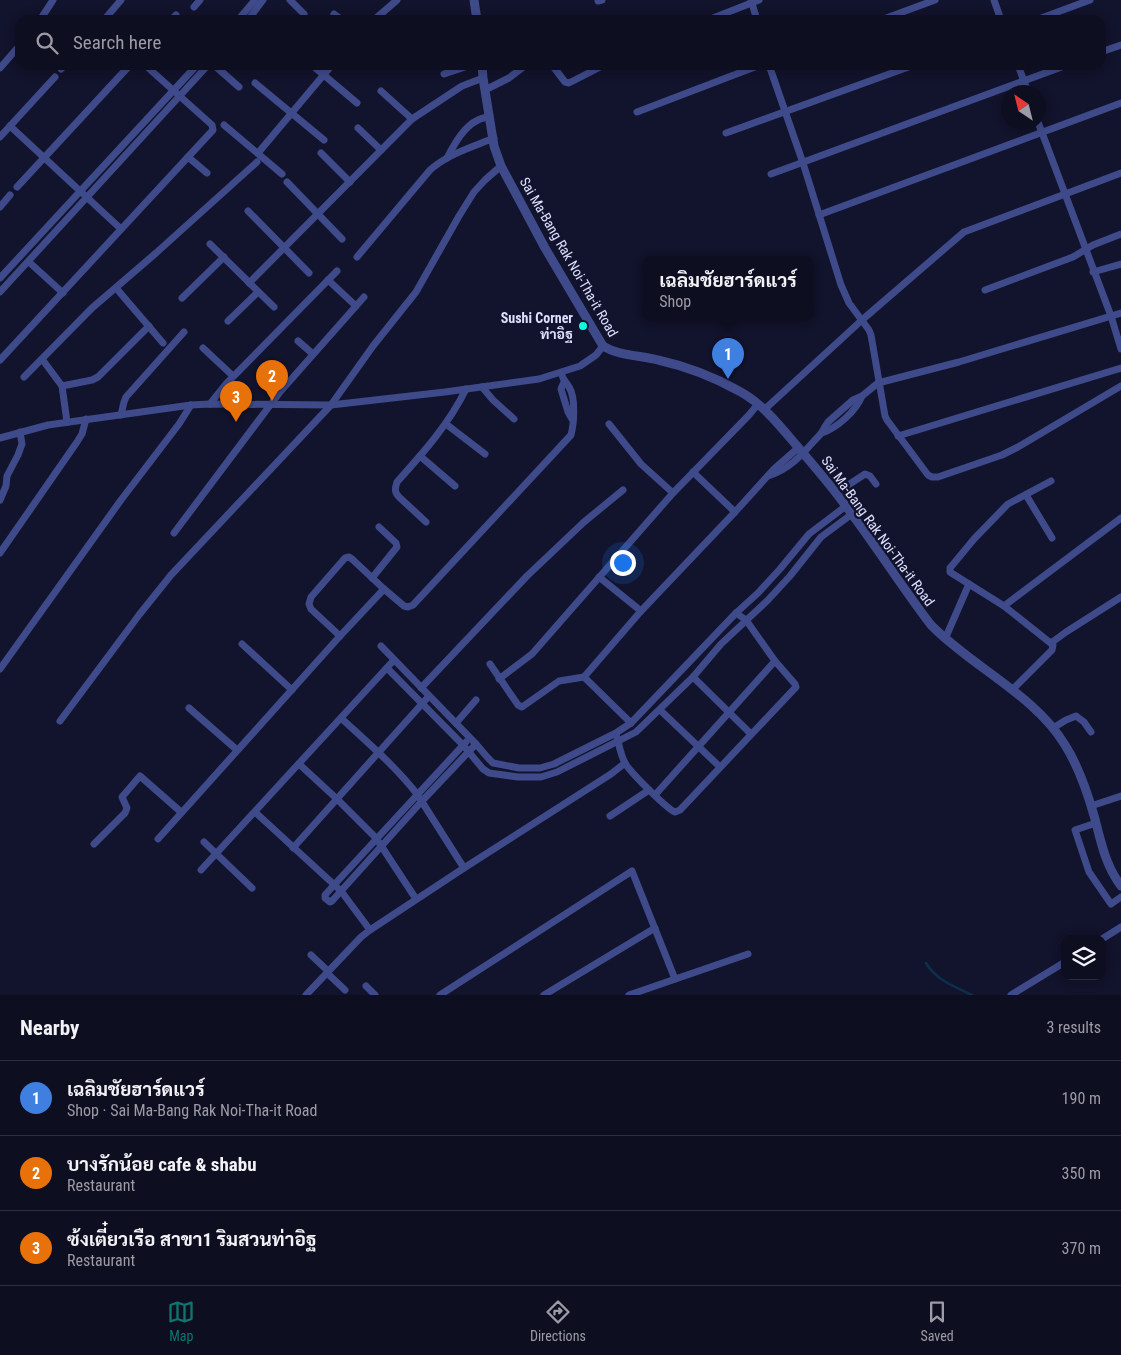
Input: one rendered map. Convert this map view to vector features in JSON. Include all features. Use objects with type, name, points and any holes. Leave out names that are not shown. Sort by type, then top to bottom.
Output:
[{"type":"street","points":[[43,15],[53,0]]},
{"type":"street","points":[[108,15],[121,0]]},
{"type":"street","points":[[194,7],[200,0]]},
{"type":"street","points":[[242,15],[254,0]]},
{"type":"street","points":[[252,15],[263,0]]},
{"type":"street","points":[[290,0],[304,14]]},
{"type":"street","points":[[380,15],[397,0]]},
{"type":"street","points":[[474,0],[476,15]]},
{"type":"street","points":[[894,15],[935,0]]},
{"type":"street","points":[[994,0],[999,15]]},
{"type":"street","points":[[1050,15],[1090,0]]},
{"type":"street","points":[[720,15],[754,1],[756,15]]},
{"type":"street","points":[[1106,50],[1121,45]]},
{"type":"street","points":[[0,68],[15,52]]},
{"type":"street","points":[[17,187],[125,70]]},
{"type":"street","points":[[1,358],[211,132],[213,127],[150,70]]},
{"type":"street","points":[[0,278],[192,70]]},
{"type":"street","points":[[0,292],[203,70]]},
{"type":"street","points":[[220,70],[239,87]]},
{"type":"street","points":[[318,70],[357,103]]},
{"type":"street","points":[[258,153],[328,70]]},
{"type":"street","points":[[444,74],[456,70]]},
{"type":"street","name":"Sai Ma-Bang Rak Noi-Tha-it Road","points":[[482,70],[494,146],[501,166],[545,248],[603,346],[614,352],[682,366],[740,391],[761,407],[836,493],[931,625],[1030,705],[1053,728],[1070,752],[1091,806],[1106,860],[1121,886]]},
{"type":"street","points":[[485,90],[509,78],[519,70]]},
{"type":"street","points":[[556,70],[565,82],[570,83],[595,70]]},
{"type":"street","points":[[637,112],[747,70]]},
{"type":"street","points":[[771,70],[803,162],[845,296],[871,335],[884,416],[928,475],[938,477],[1002,455],[1121,386]]},
{"type":"street","points":[[726,133],[900,70]]},
{"type":"street","points":[[1020,70],[1025,85]]},
{"type":"street","points":[[771,174],[1053,70]]},
{"type":"street","points":[[0,137],[55,77]]},
{"type":"street","points":[[249,283],[412,119],[462,86],[483,78]]},
{"type":"street","points":[[255,83],[324,140]]},
{"type":"street","points":[[381,91],[412,119]]},
{"type":"street","points":[[819,215],[1121,103]]},
{"type":"street","points":[[447,158],[456,142],[468,127],[477,120],[489,116]]},
{"type":"street","points":[[224,125],[282,174]]},
{"type":"street","points":[[10,126],[121,229]]},
{"type":"street","points":[[358,128],[381,150]]},
{"type":"street","points":[[1042,132],[1121,349]]},
{"type":"street","points":[[357,257],[438,163],[470,147],[494,138]]},
{"type":"street","points":[[321,153],[350,182]]},
{"type":"street","points":[[188,157],[207,173]]},
{"type":"street","points":[[24,377],[92,308],[257,162]]},
{"type":"street","points":[[60,721],[139,615],[172,575],[331,404],[373,346],[416,292],[474,192],[501,166]]},
{"type":"street","points":[[499,679],[532,654],[673,493],[749,415],[761,407],[964,232],[1121,173]]},
{"type":"street","points":[[287,182],[342,239]]},
{"type":"street","points":[[0,206],[10,195]]},
{"type":"street","points":[[248,211],[309,273]]},
{"type":"street","points":[[985,290],[1073,257],[1093,245],[1121,234]]},
{"type":"street","points":[[210,244],[274,307]]},
{"type":"street","points":[[182,298],[224,257]]},
{"type":"street","points":[[28,262],[62,293]]},
{"type":"street","points":[[1094,272],[1121,264]]},
{"type":"street","points":[[210,404],[233,376],[337,271]]},
{"type":"street","points":[[328,280],[356,306]]},
{"type":"street","points":[[116,288],[163,343]]},
{"type":"street","points":[[228,321],[258,292]]},
{"type":"street","points":[[174,533],[270,404],[364,297]]},
{"type":"street","points":[[490,664],[518,705],[522,707],[559,681],[584,677],[641,611],[773,470],[801,451],[822,433],[832,428],[858,406],[862,396],[878,383],[959,362],[1121,313]]},
{"type":"street","points":[[62,386],[92,380],[98,376],[148,326]]},
{"type":"street","points":[[121,414],[126,396],[184,332]]},
{"type":"street","points":[[298,341],[313,354]]},
{"type":"street","points":[[0,438],[48,425],[190,406],[210,404],[331,404],[539,379],[580,366],[603,346]]},
{"type":"street","points":[[203,348],[233,376]]},
{"type":"street","points":[[42,359],[62,386],[67,422]]},
{"type":"street","points":[[898,436],[1121,368]]},
{"type":"street","points":[[340,636],[311,609],[309,604],[311,597],[345,558],[349,557],[404,606],[413,605],[571,435],[572,418],[575,410],[569,387],[564,382],[562,373]]},
{"type":"street","points":[[482,387],[514,419]]},
{"type":"street","points":[[426,522],[399,497],[395,488],[397,482],[446,424],[466,389]]},
{"type":"street","points":[[0,669],[115,507],[179,424],[190,406]]},
{"type":"street","points":[[0,553],[82,434],[86,419]]},
{"type":"street","points":[[446,424],[485,454]]},
{"type":"street","points":[[609,424],[641,464],[673,493]]},
{"type":"street","points":[[0,500],[6,486],[9,471],[22,444],[20,432]]},
{"type":"street","points":[[420,456],[456,486]]},
{"type":"street","points":[[693,472],[735,512]]},
{"type":"street","points":[[836,493],[865,474],[870,476],[876,484]]},
{"type":"street","points":[[1012,690],[1052,650],[1053,645],[1004,606],[951,573],[950,570],[951,565],[1008,504],[1051,481]]},
{"type":"street","points":[[421,688],[534,569],[584,522],[623,490]]},
{"type":"street","points":[[1026,495],[1052,538]]},
{"type":"street","points":[[381,646],[493,763],[519,768],[540,768],[554,764],[632,723],[736,613],[775,575],[809,534],[846,506]]},
{"type":"street","points":[[387,668],[469,751],[483,769],[489,773],[518,777],[541,777],[557,772],[636,732],[693,677],[721,644],[774,594],[821,537],[852,514]]},
{"type":"street","points":[[1004,606],[1121,518]]},
{"type":"street","points":[[372,578],[397,547],[396,542],[379,527]]},
{"type":"street","points":[[599,577],[641,611]]},
{"type":"street","points":[[946,639],[968,584]]},
{"type":"street","points":[[158,839],[384,589]]},
{"type":"street","points":[[1051,643],[1121,597]]},
{"type":"street","points":[[616,732],[625,763],[670,810],[675,812],[680,810],[796,687],[746,620],[736,613]]},
{"type":"street","points":[[242,644],[292,690]]},
{"type":"street","points":[[202,870],[394,660]]},
{"type":"street","points":[[610,816],[652,793],[699,746],[775,661]]},
{"type":"street","points":[[584,677],[632,723]]},
{"type":"street","points":[[693,677],[751,734]]},
{"type":"street","points":[[293,848],[429,696]]},
{"type":"street","points":[[456,723],[476,700]]},
{"type":"street","points":[[189,708],[238,750]]},
{"type":"street","points":[[660,710],[720,767]]},
{"type":"street","points":[[1053,728],[1076,716],[1092,732]]},
{"type":"street","points":[[341,718],[378,752],[417,794],[464,868]]},
{"type":"street","points":[[470,738],[376,838],[325,895],[325,898],[332,901],[476,744]]},
{"type":"street","points":[[306,995],[361,937],[370,930],[611,774],[625,763]]},
{"type":"street","points":[[298,764],[376,838],[416,899]]},
{"type":"street","points":[[94,844],[126,813],[127,808],[122,797],[140,776],[182,812]]},
{"type":"street","points":[[1091,806],[1121,796]]},
{"type":"street","points":[[255,812],[341,891],[370,930]]},
{"type":"street","points":[[1096,823],[1074,830],[1089,872],[1111,904],[1121,897]]},
{"type":"street","points":[[204,842],[252,888]]},
{"type":"street","points":[[440,995],[632,871],[675,979]]},
{"type":"street","points":[[1106,936],[1121,927]]},
{"type":"street","points":[[544,995],[655,928]]},
{"type":"street","points":[[629,995],[748,954]]},
{"type":"street","points":[[311,955],[344,990]]},
{"type":"street","points":[[1011,995],[1061,964]]},
{"type":"street","points":[[366,986],[375,995]]},
{"type":"waterway","points":[[926,963],[940,978],[972,995]]},
{"type":"place","name":"Sushi Corner ท่าอิฐ","points":[[583,326]]},
{"type":"place","name":"เฉลิมชัยฮาร์ดแวร์","points":[[728,379]]},
{"type":"place","name":"บางรักน้อย cafe & shabu","points":[[272,401]]},
{"type":"place","name":"ซ้งเตี๋ยวเรือ สาขา1 ริมสวนท่าอิฐ","points":[[236,422]]}]
